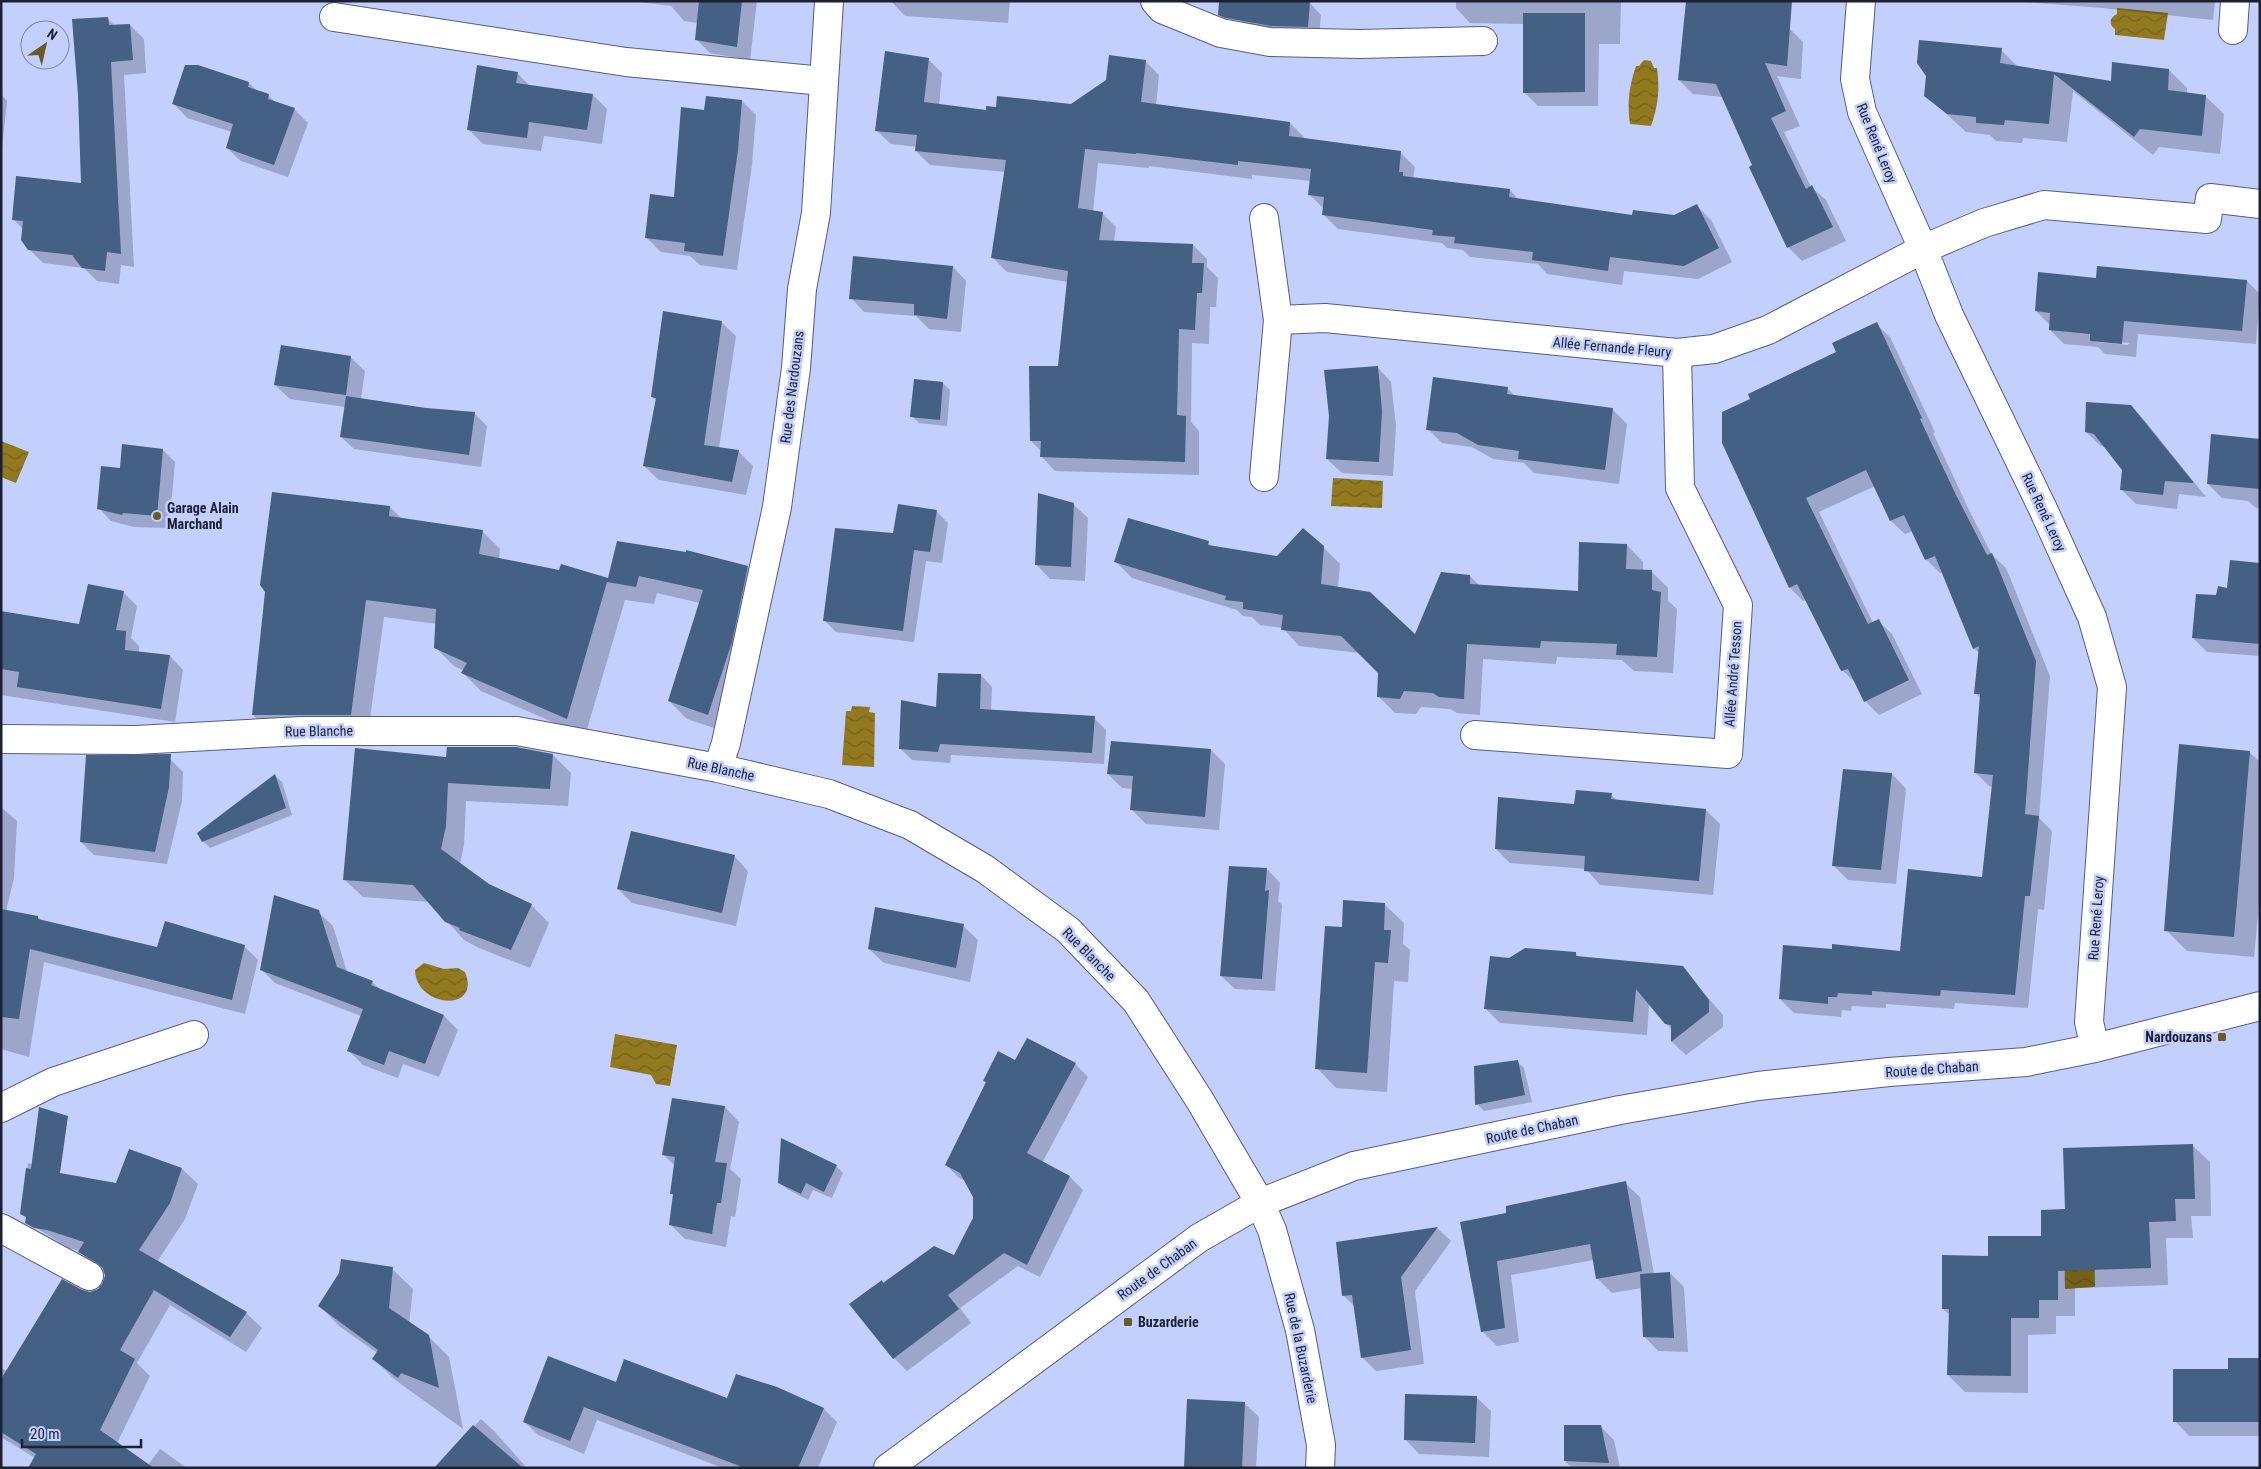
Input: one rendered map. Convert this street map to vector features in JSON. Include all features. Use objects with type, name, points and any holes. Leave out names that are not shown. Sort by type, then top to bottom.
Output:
[{"type":"street","name":"Rue des Nardouzans","points":[[718,768],[726,743],[777,507],[796,368],[802,289],[816,213],[829,1]]},
{"type":"street","points":[[1155,1],[1162,10],[1221,33],[1270,42],[1360,44],[1483,41]]},
{"type":"street","name":"Rue René Leroy","points":[[1861,1],[1855,79],[1862,112],[1923,249],[1949,315],[2044,509],[2092,617],[2112,686],[2090,1022],[2095,1048]]},
{"type":"street","points":[[2233,30],[2235,1]]},
{"type":"street","points":[[334,17],[626,62],[823,81]]},
{"type":"street","name":"Allée Fernande Fleury","points":[[1278,320],[1325,318],[1678,353],[1714,349],[1768,330],[1923,249],[1984,223],[2044,205],[2208,219],[2210,198],[2260,204]]},
{"type":"street","points":[[1264,218],[1278,320],[1264,477]]},
{"type":"street","name":"Allée André Tesson","points":[[1475,735],[1728,754],[1738,605],[1680,488],[1678,353]]},
{"type":"street","name":"Rue Blanche","points":[[1,739],[136,740],[302,731],[517,731],[718,768],[829,794],[910,825],[985,869],[1068,930],[1136,1001],[1198,1099],[1260,1203]]},
{"type":"street","name":"Route de Chaban","points":[[888,1468],[1199,1238],[1260,1203],[1354,1166],[1620,1110],[1758,1086],[1889,1072],[2026,1062],[2095,1048],[2260,1006]]},
{"type":"street","points":[[1,1108],[53,1082],[194,1034]]},
{"type":"street","name":"Rue de la Buzarderie","points":[[1260,1203],[1272,1230],[1300,1330],[1321,1445],[1320,1468]]},
{"type":"street","points":[[1,1228],[89,1276]]},
{"type":"water","points":[[2117,8],[2168,13],[2164,40],[2115,35],[2115,29],[2111,25],[2111,21],[2117,14]]},
{"type":"water","points":[[1644,60],[1651,61],[1654,68],[1657,68],[1658,76],[1658,98],[1651,126],[1630,124],[1629,116],[1630,88],[1636,66],[1639,66]]},
{"type":"water","points":[[1,441],[29,452],[16,483],[1,477]]},
{"type":"water","points":[[1333,478],[1383,481],[1382,508],[1331,506]]},
{"type":"water","points":[[852,706],[870,707],[869,712],[875,713],[874,767],[842,765],[846,711],[851,711]]},
{"type":"water","points":[[424,963],[444,969],[458,968],[465,972],[468,985],[464,994],[457,999],[447,1001],[436,998],[426,992],[418,983],[415,970]]},
{"type":"water","points":[[615,1034],[677,1045],[670,1086],[656,1084],[651,1075],[610,1067]]},
{"type":"water","points":[[2094,1230],[2095,1287],[2065,1289],[2064,1231]]},
{"type":"building","points":[[699,1],[742,1],[737,47],[695,40]]},
{"type":"building","points":[[1219,1],[1310,1],[1308,27],[1272,26],[1225,18],[1218,15]]},
{"type":"building","points":[[1686,1],[1792,1],[1787,66],[1765,63],[1786,111],[1771,118],[1806,189],[1812,185],[1833,227],[1787,248],[1749,167],[1752,165],[1716,84],[1678,80]]},
{"type":"building","points":[[1523,13],[1585,13],[1585,92],[1523,93]]},
{"type":"building","points":[[108,17],[109,25],[130,24],[133,60],[111,62],[121,254],[107,252],[105,271],[82,268],[72,255],[28,250],[21,240],[23,221],[12,220],[16,176],[81,183],[78,95],[72,19]]},
{"type":"building","points":[[1919,40],[2002,48],[2000,63],[2111,81],[2112,62],[2169,69],[2168,90],[2206,95],[2202,136],[2140,129],[2134,137],[2054,74],[2049,124],[2005,120],[2004,125],[1976,123],[1976,117],[1947,114],[1924,96],[1926,76],[1917,63]]},
{"type":"building","points":[[885,51],[929,58],[924,102],[986,110],[986,106],[996,107],[997,96],[1071,104],[1106,80],[1109,55],[1146,60],[1141,102],[1290,122],[1289,136],[1401,151],[1399,172],[1403,172],[1403,176],[1510,189],[1509,197],[1632,215],[1633,210],[1674,215],[1697,204],[1719,248],[1684,266],[1610,257],[1608,271],[1532,260],[1533,252],[1454,243],[1455,237],[1432,235],[1433,230],[1322,215],[1324,197],[1308,195],[1311,169],[1238,161],[1238,165],[1085,149],[1078,208],[1103,212],[1099,240],[1193,244],[1192,263],[1204,263],[1202,293],[1197,293],[1195,330],[1179,329],[1177,415],[1186,416],[1185,462],[1040,457],[1041,441],[1030,441],[1029,366],[1058,366],[1068,271],[991,258],[1006,160],[915,151],[917,135],[875,131]]},
{"type":"building","points":[[185,65],[198,65],[249,82],[248,87],[269,94],[268,99],[295,108],[274,165],[226,148],[233,124],[172,104]]},
{"type":"building","points":[[477,65],[518,72],[516,83],[593,94],[587,130],[529,122],[527,138],[467,130]]},
{"type":"building","points":[[706,96],[742,100],[738,150],[723,256],[684,251],[685,243],[645,238],[650,194],[674,197],[681,107],[704,110]]},
{"type":"building","points":[[853,256],[953,266],[947,319],[914,315],[914,304],[849,299]]},
{"type":"building","points":[[2097,266],[2247,280],[2242,331],[2124,321],[2122,344],[2090,341],[2090,334],[2049,330],[2050,313],[2035,311],[2038,272],[2096,278]]},
{"type":"building","points":[[663,311],[722,321],[704,445],[739,450],[732,482],[643,466],[656,398],[651,397]]},
{"type":"building","points":[[1877,322],[1956,495],[1987,555],[1992,553],[2036,661],[2025,814],[2039,816],[2030,896],[2025,896],[2015,995],[1941,990],[1940,996],[1872,991],[1872,995],[1838,993],[1837,997],[1828,997],[1828,1004],[1779,999],[1783,945],[1832,949],[1832,944],[1900,951],[1908,869],[1982,877],[1993,775],[1974,773],[1980,694],[1974,694],[1979,646],[1973,649],[1935,556],[1925,560],[1904,515],[1890,521],[1866,470],[1806,498],[1868,624],[1879,619],[1909,680],[1864,702],[1848,669],[1841,671],[1797,584],[1789,588],[1722,443],[1722,412],[1750,399],[1748,394],[1836,352],[1832,343]]},
{"type":"building","points":[[281,345],[351,356],[346,395],[274,385]]},
{"type":"building","points":[[1378,366],[1382,411],[1379,462],[1326,459],[1329,416],[1324,370]]},
{"type":"building","points":[[1433,377],[1508,387],[1507,394],[1613,408],[1605,470],[1518,459],[1519,451],[1478,445],[1457,433],[1426,430]]},
{"type":"building","points":[[914,379],[943,382],[940,420],[910,417]]},
{"type":"building","points":[[346,396],[426,408],[475,412],[469,455],[340,437]]},
{"type":"building","points":[[2086,402],[2131,405],[2194,483],[2165,481],[2163,495],[2120,490],[2122,470],[2094,434],[2085,432]]},
{"type":"building","points":[[2211,434],[2260,439],[2260,489],[2207,484]]},
{"type":"building","points":[[122,444],[163,449],[157,516],[123,513],[122,515],[97,509],[101,466],[120,468]]},
{"type":"building","points":[[272,492],[390,506],[389,516],[483,530],[479,554],[559,570],[561,564],[608,578],[617,541],[686,552],[686,550],[748,566],[732,642],[708,715],[668,701],[703,590],[639,576],[636,587],[607,582],[567,719],[461,673],[467,663],[434,648],[436,609],[366,600],[351,715],[252,715],[265,592],[260,585]]},
{"type":"building","points":[[1038,493],[1074,503],[1071,567],[1035,565]]},
{"type":"building","points":[[898,504],[937,510],[930,552],[914,550],[903,631],[823,621],[835,528],[893,533]]},
{"type":"building","points":[[1128,518],[1209,541],[1208,545],[1277,556],[1303,528],[1324,546],[1321,584],[1370,592],[1415,634],[1441,572],[1470,575],[1470,584],[1578,591],[1579,542],[1627,544],[1626,569],[1652,570],[1652,590],[1661,592],[1657,657],[1616,655],[1617,644],[1541,641],[1540,648],[1467,644],[1464,699],[1439,697],[1433,693],[1404,691],[1400,699],[1377,697],[1378,673],[1341,636],[1281,630],[1283,615],[1243,609],[1243,602],[1225,600],[1226,596],[1114,562]]},
{"type":"building","points":[[2230,560],[2260,563],[2260,644],[2192,638],[2196,594],[2216,595],[2218,586],[2227,588]]},
{"type":"building","points":[[88,584],[124,591],[116,630],[126,631],[125,650],[170,655],[161,709],[17,687],[19,672],[1,669],[1,611],[79,624]]},
{"type":"building","points":[[938,673],[981,674],[980,709],[1095,716],[1092,753],[940,744],[938,752],[899,749],[901,700],[936,707]]},
{"type":"building","points":[[1111,741],[1211,749],[1205,817],[1130,810],[1133,776],[1107,774]]},
{"type":"building","points":[[2179,744],[2250,751],[2234,937],[2164,931]]},
{"type":"building","points":[[447,747],[516,747],[553,754],[550,789],[448,783],[446,826],[441,849],[489,884],[532,904],[511,950],[459,930],[460,928],[445,922],[413,885],[343,880],[355,748],[446,757]]},
{"type":"building","points":[[171,754],[169,787],[155,852],[80,842],[86,755]]},
{"type":"building","points":[[1843,769],[1892,773],[1881,870],[1832,866]]},
{"type":"building","points":[[275,774],[286,808],[202,842],[197,833]]},
{"type":"building","points":[[1576,790],[1612,793],[1611,799],[1706,809],[1699,881],[1584,871],[1585,856],[1495,849],[1498,797],[1574,804]]},
{"type":"building","points":[[631,831],[735,855],[722,913],[617,889]]},
{"type":"building","points":[[1229,866],[1267,868],[1265,891],[1269,890],[1262,979],[1220,976]]},
{"type":"building","points":[[274,895],[319,910],[337,967],[373,981],[371,985],[444,1015],[425,1064],[389,1051],[384,1065],[347,1051],[363,1009],[260,970]]},
{"type":"building","points":[[1343,900],[1385,903],[1384,930],[1391,930],[1388,963],[1375,962],[1367,1073],[1315,1069],[1325,926],[1342,927]]},
{"type":"building","points":[[875,907],[964,924],[956,968],[868,949]]},
{"type":"building","points":[[1,909],[38,916],[38,919],[157,947],[165,921],[245,945],[232,1000],[30,949],[19,1019],[1,1017]]},
{"type":"building","points":[[1525,948],[1576,952],[1576,956],[1683,966],[1709,1000],[1709,1012],[1671,1042],[1671,1025],[1665,1024],[1636,989],[1633,1022],[1484,1009],[1490,956],[1509,958]]},
{"type":"building","points":[[1027,1038],[1076,1063],[1027,1153],[1070,1176],[1027,1265],[1004,1253],[948,1295],[959,1309],[893,1359],[849,1304],[882,1280],[883,1283],[934,1246],[954,1255],[973,1218],[973,1197],[960,1173],[945,1165],[986,1082],[983,1081],[998,1051],[1015,1060]]},
{"type":"building","points":[[1518,1060],[1525,1095],[1475,1105],[1474,1066]]},
{"type":"building","points":[[672,1098],[725,1106],[715,1162],[727,1163],[721,1203],[717,1203],[712,1234],[669,1225],[673,1194],[670,1194],[675,1157],[662,1155]]},
{"type":"building","points":[[39,1107],[68,1116],[60,1173],[116,1183],[129,1149],[182,1168],[170,1203],[139,1250],[247,1312],[230,1337],[154,1290],[120,1350],[135,1359],[100,1430],[154,1468],[28,1468],[36,1454],[1,1432],[1,1379],[62,1279],[82,1290],[90,1292],[98,1289],[105,1276],[103,1268],[78,1252],[84,1242],[47,1230],[34,1228],[25,1223],[26,1217],[20,1214],[26,1168],[31,1169]]},
{"type":"building","points":[[781,1138],[837,1165],[824,1192],[806,1183],[801,1194],[778,1183]]},
{"type":"building","points":[[2193,1144],[2195,1199],[2175,1199],[2176,1221],[2149,1222],[2151,1268],[2058,1271],[2058,1300],[2039,1300],[2039,1318],[2011,1318],[2011,1376],[1947,1375],[1949,1309],[1942,1309],[1942,1255],[1988,1256],[1988,1236],[2041,1236],[2041,1210],[2065,1209],[2063,1148]]},
{"type":"building","points":[[1626,1181],[1642,1271],[1596,1279],[1590,1244],[1497,1261],[1505,1328],[1481,1332],[1460,1222],[1506,1213],[1506,1206]]},
{"type":"building","points":[[1438,1227],[1401,1277],[1411,1350],[1361,1358],[1352,1295],[1342,1296],[1336,1242]]},
{"type":"building","points":[[341,1259],[393,1267],[389,1308],[429,1335],[439,1388],[401,1373],[398,1378],[372,1359],[378,1350],[318,1306],[339,1273]]},
{"type":"building","points":[[1670,1272],[1674,1338],[1643,1337],[1640,1274]]},
{"type":"building","points":[[548,1356],[616,1382],[624,1359],[727,1398],[736,1374],[777,1387],[824,1408],[798,1468],[745,1468],[584,1407],[570,1441],[523,1422]]},
{"type":"building","points":[[2228,1358],[2260,1358],[2260,1422],[2173,1422],[2173,1369],[2228,1369]]},
{"type":"building","points":[[1405,1394],[1477,1396],[1475,1443],[1404,1440]]},
{"type":"building","points":[[1187,1399],[1245,1402],[1242,1468],[1184,1468]]},
{"type":"building","points":[[473,1425],[523,1468],[434,1468]]},
{"type":"building","points":[[1564,1425],[1601,1425],[1609,1463],[1564,1461]]},
{"type":"place","name":"Garage Alain Marchand","points":[[157,516]]},
{"type":"place","name":"Nardouzans","points":[[2222,1037]]},
{"type":"place","name":"Buzarderie","points":[[1128,1322]]}]
